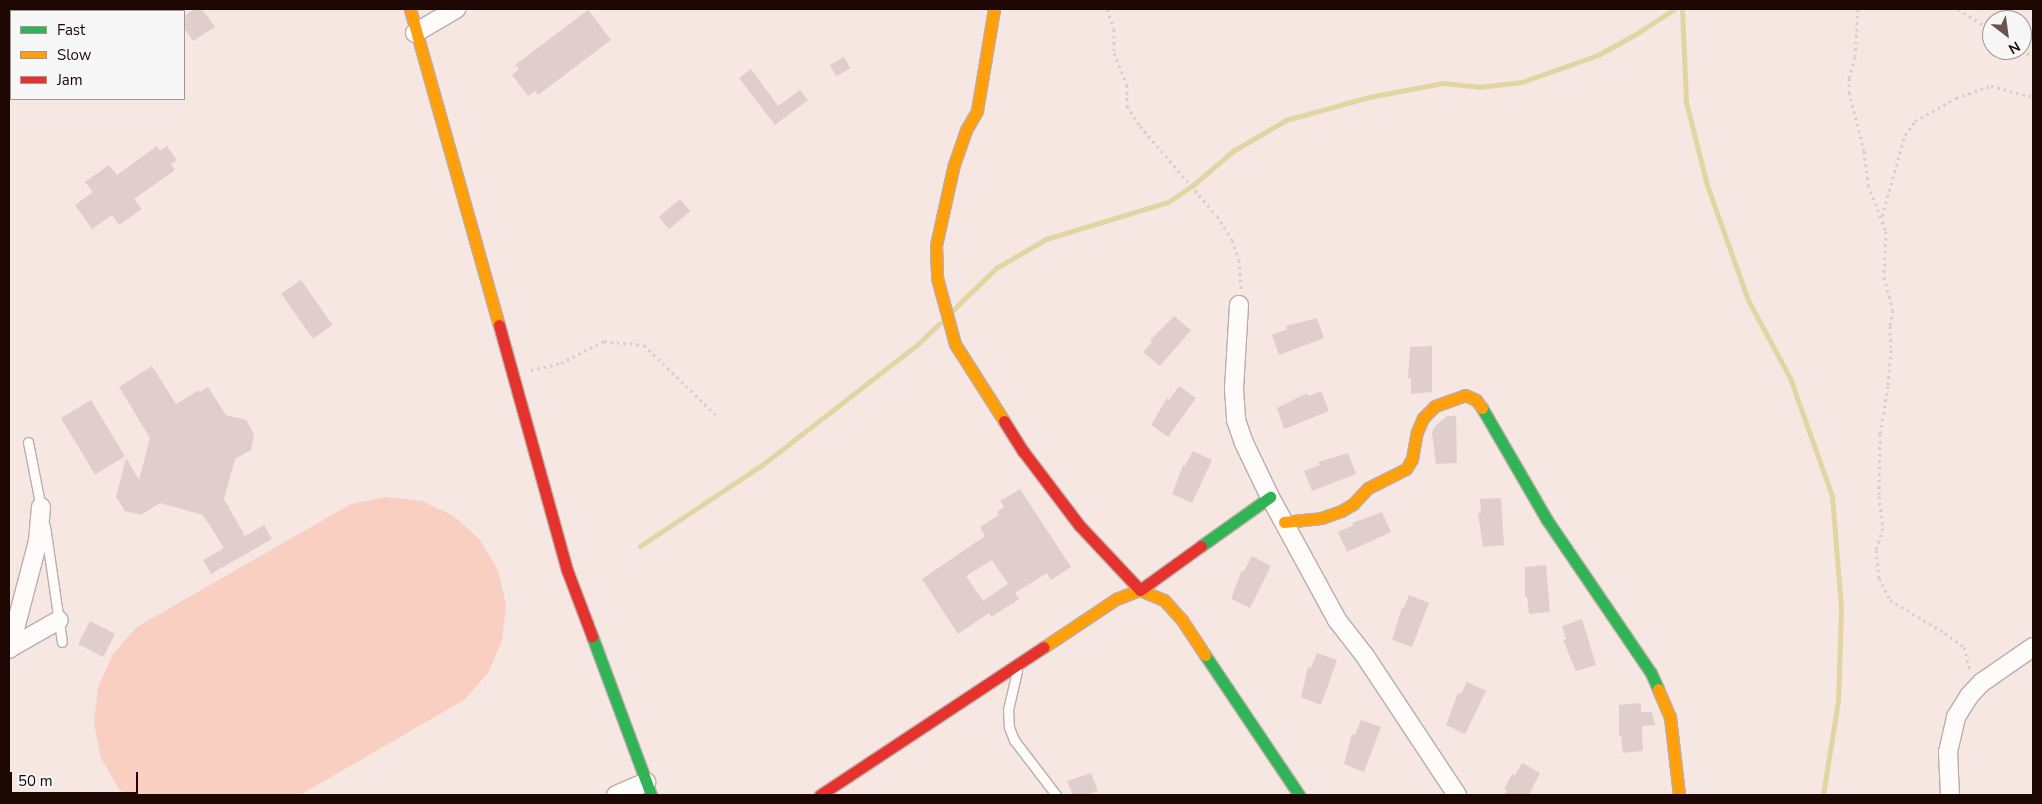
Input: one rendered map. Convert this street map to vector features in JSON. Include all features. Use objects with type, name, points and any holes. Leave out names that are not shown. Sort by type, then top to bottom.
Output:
[{"type":"street","points":[[410,9],[415,33],[514,374],[567,570],[648,789],[616,795]]},
{"type":"street","points":[[415,33],[456,9]]},
{"type":"street","points":[[994,9],[977,111],[966,130],[954,164],[936,245],[937,278],[946,317],[958,350],[1023,451],[1079,525],[1140,590],[1164,600],[1182,620],[1299,795]]},
{"type":"street","points":[[1239,305],[1234,389],[1236,420],[1270,497],[1337,620],[1365,656],[1458,795]]},
{"type":"street","points":[[1284,522],[1312,520],[1342,511],[1353,504],[1368,488],[1406,469],[1412,459],[1417,432],[1423,418],[1435,406],[1452,398],[1465,395],[1476,400],[1490,420],[1548,520],[1651,673],[1670,717],[1678,795]]},
{"type":"street","points":[[820,795],[1116,599],[1140,590],[1270,497]]},
{"type":"street","points":[[41,507],[38,541],[10,648],[59,620]]},
{"type":"street","points":[[1950,795],[1948,752],[1956,717],[1968,696],[1998,670],[2033,648]]},
{"type":"lane","points":[[28,442],[51,557],[62,642]]},
{"type":"lane","points":[[1019,663],[1008,709],[1010,727],[1014,740],[1056,795]]},
{"type":"path","points":[[1107,9],[1114,29],[1114,53],[1127,85],[1127,106],[1140,126],[1217,216],[1232,240],[1239,260],[1241,276],[1239,305]]},
{"type":"path","points":[[1858,9],[1855,58],[1849,78],[1849,92],[1864,151],[1868,185],[1886,231],[1884,277],[1893,310],[1890,326],[1891,350],[1888,386],[1880,434],[1879,496],[1883,528],[1876,550],[1879,578],[1890,600],[1945,633],[1964,647],[1971,674],[1968,696]]},
{"type":"path","points":[[1958,9],[1982,24]]},
{"type":"path","points":[[1882,217],[1905,136],[1915,121],[1956,98],[1992,86],[2033,97]]},
{"type":"path","points":[[514,374],[562,364],[604,341],[644,345],[718,417]]},
{"type":"shaded area","points":[[386,497],[422,501],[454,516],[480,540],[498,570],[506,605],[502,641],[488,673],[464,700],[300,795],[126,795],[119,789],[101,758],[94,723],[98,687],[113,654],[137,627],[351,504]]},
{"type":"building","points":[[194,9],[202,9],[215,27],[193,41],[185,29],[185,15]]},
{"type":"building","points":[[588,10],[611,40],[538,95],[535,91],[528,96],[512,75],[519,69],[515,65]]},
{"type":"building","points":[[844,57],[850,68],[836,76],[830,65]]},
{"type":"building","points":[[751,69],[778,106],[800,90],[808,100],[775,125],[739,78]]},
{"type":"building","points":[[157,146],[160,151],[167,146],[177,160],[171,164],[175,170],[134,199],[142,209],[119,225],[112,215],[92,229],[75,205],[93,192],[85,182],[109,165],[117,175]]},
{"type":"building","points":[[680,199],[690,211],[669,229],[659,217]]},
{"type":"building","points":[[301,280],[333,325],[313,339],[281,294]]},
{"type":"building","points":[[1174,316],[1191,330],[1160,366],[1143,352],[1152,342],[1150,340]]},
{"type":"building","points":[[1317,318],[1324,338],[1279,355],[1272,335],[1287,329],[1286,326]]},
{"type":"building","points":[[1432,346],[1432,392],[1411,394],[1411,378],[1408,378],[1410,347]]},
{"type":"building","points":[[152,366],[176,404],[199,390],[200,392],[208,387],[226,415],[246,420],[254,434],[251,450],[235,459],[224,499],[245,536],[264,525],[272,539],[211,574],[203,560],[224,548],[203,515],[160,503],[141,515],[125,511],[116,497],[126,458],[139,480],[150,438],[119,387]]},
{"type":"building","points":[[1179,386],[1196,398],[1168,437],[1151,425],[1167,398],[1169,400]]},
{"type":"building","points":[[1321,391],[1329,411],[1284,429],[1277,408],[1307,393],[1308,396]]},
{"type":"building","points":[[91,400],[125,457],[95,475],[61,418]]},
{"type":"building","points":[[1447,416],[1456,416],[1457,463],[1436,464],[1432,433],[1435,426]]},
{"type":"building","points":[[1193,451],[1212,460],[1192,503],[1172,494],[1183,465],[1185,466]]},
{"type":"building","points":[[1348,453],[1356,474],[1312,491],[1304,471],[1320,465],[1318,462]]},
{"type":"building","points":[[1020,489],[1071,567],[1051,580],[1047,573],[1015,593],[1019,599],[991,617],[989,613],[958,634],[922,579],[985,536],[980,527],[999,515],[997,512],[1004,507],[1000,501]],"holes":[[[992,560],[1008,584],[983,601],[966,576]]]},
{"type":"building","points":[[1501,498],[1504,545],[1483,547],[1478,513],[1481,513],[1480,499]]},
{"type":"building","points":[[1382,512],[1391,532],[1347,552],[1338,532],[1354,525],[1352,523]]},
{"type":"building","points":[[1252,556],[1271,566],[1250,608],[1231,599],[1242,570],[1244,571]]},
{"type":"building","points":[[1546,565],[1550,612],[1529,614],[1527,597],[1525,597],[1525,567]]},
{"type":"building","points":[[1409,595],[1429,603],[1412,647],[1392,640],[1402,607],[1404,608]]},
{"type":"building","points":[[1582,619],[1596,665],[1576,671],[1563,640],[1566,639],[1562,626]]},
{"type":"building","points":[[90,621],[115,634],[103,657],[78,644]]},
{"type":"building","points":[[1317,653],[1337,660],[1321,705],[1301,697],[1308,667],[1311,668]]},
{"type":"building","points":[[1467,682],[1486,691],[1465,734],[1446,725],[1458,693],[1461,694]]},
{"type":"building","points":[[1641,703],[1641,712],[1652,712],[1655,725],[1642,726],[1643,751],[1623,753],[1621,736],[1619,736],[1619,705]]},
{"type":"building","points":[[1361,720],[1381,727],[1364,772],[1344,764],[1352,734],[1355,735]]},
{"type":"building","points":[[1522,763],[1540,773],[1529,795],[1504,795],[1507,790],[1504,789],[1512,774],[1515,775]]},
{"type":"building","points":[[1091,773],[1098,791],[1087,795],[1073,795],[1067,781]]},
{"type":"waterway","points":[[953,310],[996,268],[1046,239],[1168,202],[1192,186],[1233,151],[1286,120],[1369,97],[1443,83],[1479,87],[1522,82],[1598,55],[1636,34],[1674,9]]},
{"type":"waterway","points":[[1682,9],[1686,102],[1707,185],[1748,300],[1790,378],[1832,496],[1841,608],[1838,701],[1823,795]]},
{"type":"waterway","points":[[640,546],[762,465],[918,344],[940,323]]},
{"type":"traffic: fast","points":[[1482,408],[1547,520],[1651,673],[1658,689]]},
{"type":"traffic: fast","points":[[1201,546],[1270,497]]},
{"type":"traffic: fast","points":[[592,636],[651,795]]},
{"type":"traffic: fast","points":[[1205,655],[1299,795]]},
{"type":"traffic: slow","points":[[410,9],[499,325]]},
{"type":"traffic: slow","points":[[994,9],[977,111],[966,130],[954,164],[936,245],[937,278],[955,344],[1004,421]]},
{"type":"traffic: slow","points":[[1284,522],[1321,518],[1341,511],[1353,504],[1368,488],[1406,469],[1412,459],[1417,432],[1423,418],[1435,406],[1465,395],[1476,400],[1482,408]]},
{"type":"traffic: slow","points":[[1044,647],[1116,599],[1140,590],[1164,600],[1182,620],[1205,655]]},
{"type":"traffic: slow","points":[[1658,689],[1670,717],[1679,795]]},
{"type":"traffic: jam","points":[[499,325],[567,570],[592,636]]},
{"type":"traffic: jam","points":[[1004,421],[1023,451],[1079,525],[1140,590],[1201,546]]},
{"type":"traffic: jam","points":[[820,795],[1044,647]]}]
